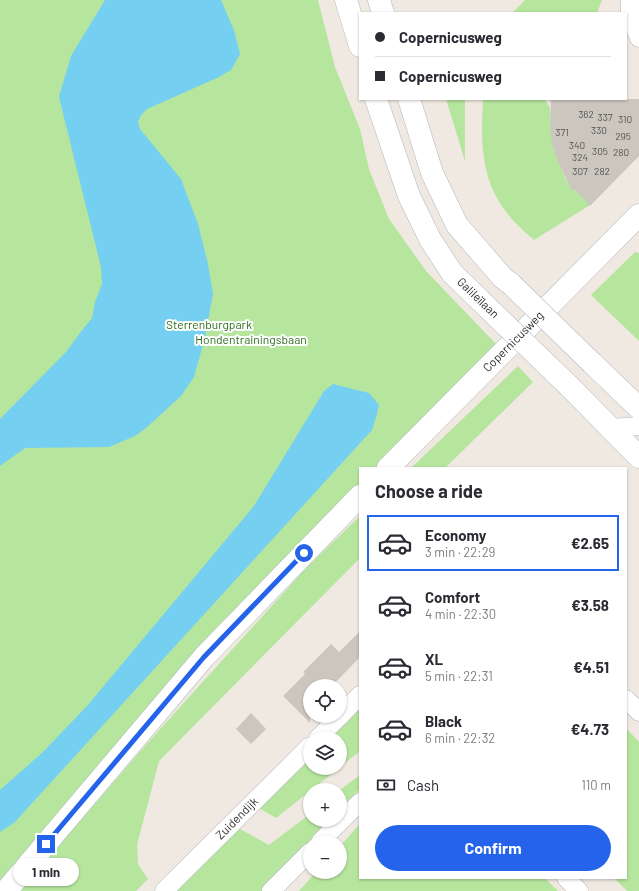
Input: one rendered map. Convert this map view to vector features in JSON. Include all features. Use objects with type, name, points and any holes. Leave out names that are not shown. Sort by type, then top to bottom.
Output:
[{"type":"street","points":[[379,0],[383,12]]},
{"type":"street","points":[[630,0],[630,15],[639,38]]},
{"type":"street","points":[[347,1],[359,43]]},
{"type":"street","name":"Galileïlaan","points":[[376,100],[409,196],[430,239],[452,274],[612,428],[639,457]]},
{"type":"street","points":[[409,100],[432,173],[457,224],[503,278],[639,408]]},
{"type":"street","name":"Copernicusweg","points":[[389,467],[639,215]]},
{"type":"street","points":[[612,428],[639,426]]},
{"type":"street","points":[[6,891],[204,657],[359,497]]},
{"type":"street","points":[[347,709],[359,696]]},
{"type":"street","points":[[627,700],[639,712]]},
{"type":"street","points":[[325,731],[333,723]]},
{"type":"street","name":"Zuidendijk","points":[[164,891],[303,753]]},
{"type":"street","points":[[327,835],[359,803]]},
{"type":"street","points":[[271,891],[303,859]]},
{"type":"street","points":[[567,879],[579,891]]},
{"type":"green space","name":"Sterrenburgpark","points":[[0,0],[318,0],[335,67],[360,129],[369,169],[389,219],[426,271],[497,345],[390,467],[359,467],[359,501],[0,887]]},
{"type":"green space","points":[[525,0],[602,0],[597,12],[513,12]]},
{"type":"green space","points":[[446,100],[465,100],[465,161]]},
{"type":"green space","points":[[483,100],[546,100],[550,108],[550,123],[554,150],[564,176],[572,190],[574,189],[590,205],[534,240],[505,211],[489,181],[482,141]]},
{"type":"green space","points":[[635,252],[639,253],[639,341],[591,295]]},
{"type":"green space","points":[[518,366],[533,382],[446,467],[412,467]]},
{"type":"green space","points":[[359,517],[359,559],[159,761],[137,845],[138,864],[148,879],[136,891],[19,891],[151,739],[307,567]]},
{"type":"green space","points":[[359,697],[359,752],[347,761],[347,731],[324,731],[332,723],[347,723],[347,709]]},
{"type":"green space","points":[[627,729],[639,742],[639,891],[627,891],[615,879],[627,879]]},
{"type":"green space","points":[[303,752],[303,775],[330,775],[320,783],[303,783],[303,797],[276,818],[250,803]]},
{"type":"green space","points":[[359,776],[359,790],[347,803],[347,785]]},
{"type":"green space","points":[[303,819],[303,827],[323,827],[316,835],[303,835],[303,849],[263,891],[176,891],[229,823],[269,845]]},
{"type":"green space","points":[[359,825],[359,879],[546,879],[558,891],[299,891],[310,879],[347,879],[347,838]]},
{"type":"water","points":[[105,0],[221,0],[234,30],[240,54],[231,70],[219,77],[147,109],[141,115],[138,122],[140,129],[181,179],[198,224],[208,264],[213,294],[205,337],[194,377],[181,396],[135,436],[109,447],[25,448],[0,466],[0,419],[66,352],[92,318],[95,302],[102,284],[101,267],[59,97],[71,56]]},
{"type":"water","points":[[333,384],[369,393],[379,405],[372,430],[14,823],[0,832],[0,790],[43,752],[87,706],[254,506],[324,391]]},
{"type":"building","points":[[639,99],[639,156],[590,206],[574,189],[572,191],[558,162],[552,144],[550,126],[551,100]]},
{"type":"building","points":[[359,632],[359,658],[339,679],[303,679],[303,716],[283,696],[305,674],[303,672],[331,644],[339,652]]},
{"type":"building","points":[[251,713],[266,729],[251,744],[236,729]]},
{"type":"route","points":[[46,844],[204,657],[304,553]]},
{"type":"park label","name":"Hondentrainingsbaan","points":[[251,340]]}]
